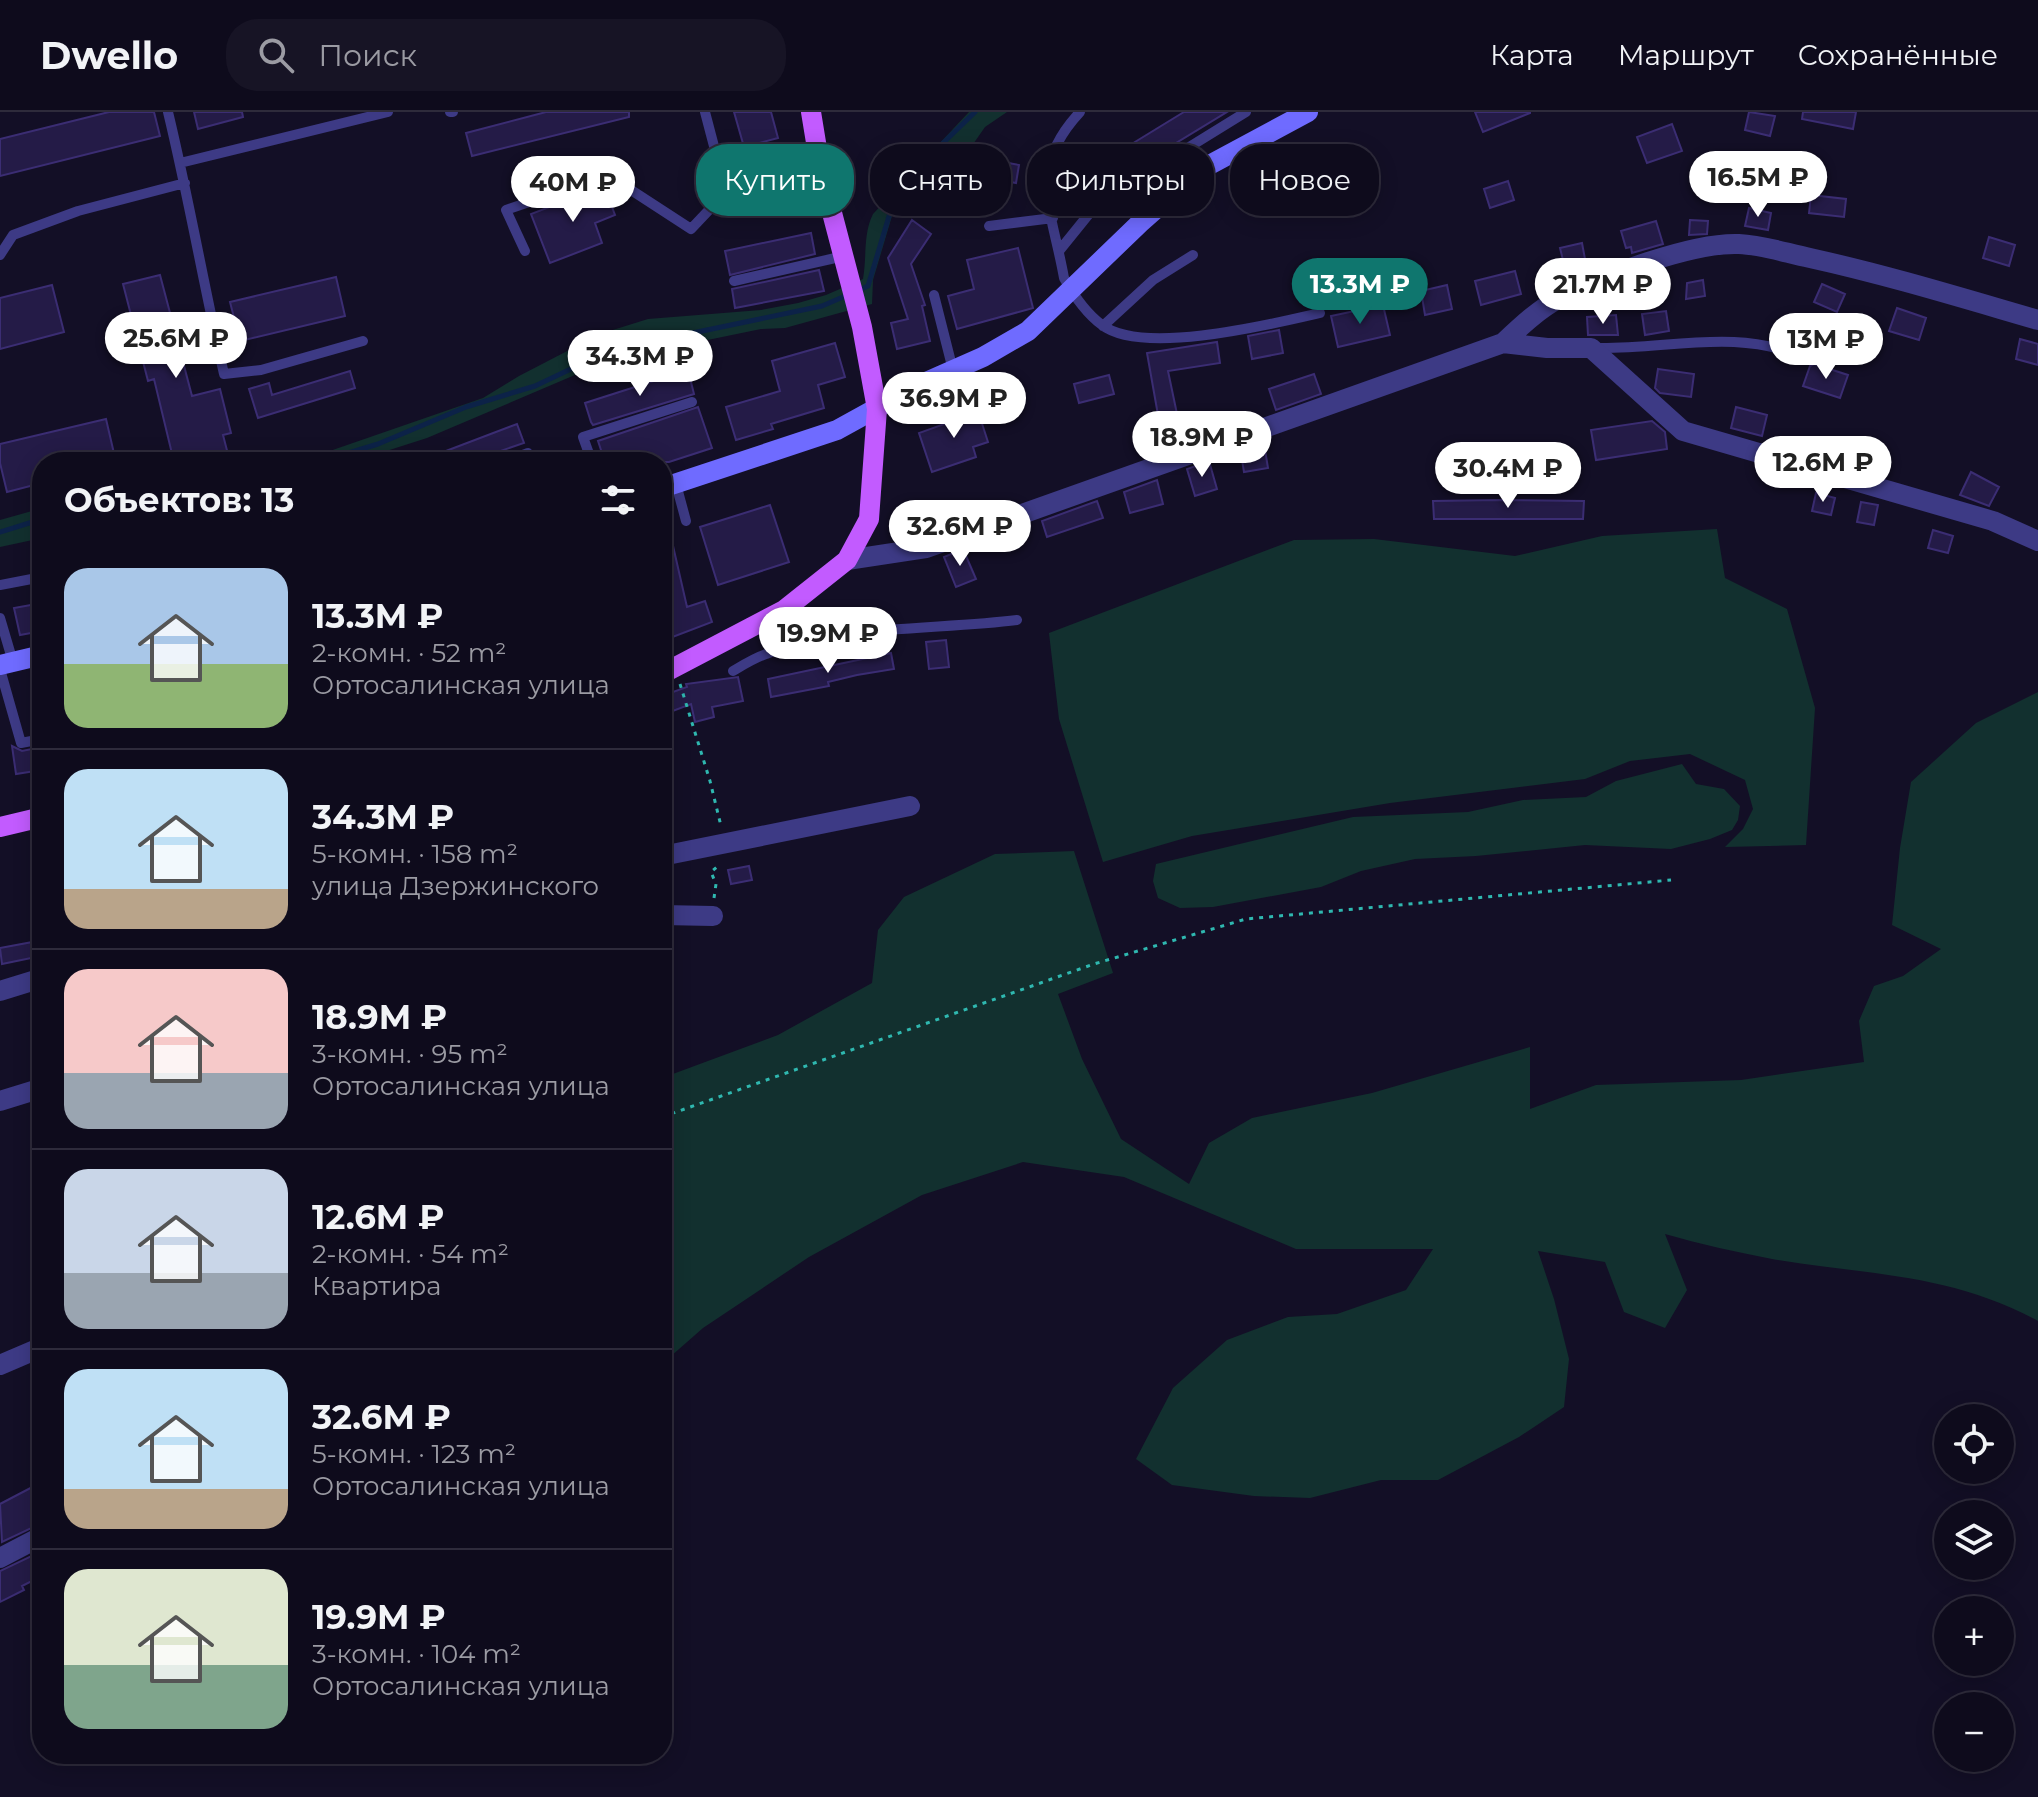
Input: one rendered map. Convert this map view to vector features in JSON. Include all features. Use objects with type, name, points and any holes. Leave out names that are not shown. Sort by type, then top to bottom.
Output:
[{"type":"main road","points":[[811,112],[816,144]]},
{"type":"main road","points":[[672,669],[784,610],[847,560],[869,519],[877,409],[862,327],[833,216]]},
{"type":"main road","points":[[0,827],[32,819]]},
{"type":"street","points":[[672,485],[837,430],[1028,331],[1200,170],[1308,112]]},
{"type":"street","points":[[847,560],[926,548],[1503,343],[1529,318],[1570,293],[1683,251],[1714,244],[1772,248],[1885,274],[2038,320]]},
{"type":"street","points":[[1503,343],[1547,348],[1591,348],[1683,431],[1993,521],[2038,541]]},
{"type":"street","points":[[4,665],[32,658]]},
{"type":"street","points":[[672,854],[910,806]]},
{"type":"street","points":[[672,915],[713,916]]},
{"type":"street","points":[[0,991],[32,981]]},
{"type":"street","points":[[0,1101],[32,1091]]},
{"type":"street","points":[[0,1365],[32,1351]]},
{"type":"street","points":[[0,1558],[32,1541]]},
{"type":"lane","points":[[168,112],[224,374],[261,370],[363,341]]},
{"type":"lane","points":[[180,163],[388,112]]},
{"type":"lane","points":[[705,112],[713,144]]},
{"type":"lane","points":[[1080,112],[1060,133],[1048,163],[1045,184],[1064,278],[1071,291],[1103,326],[1142,339],[1183,338],[1320,313]]},
{"type":"lane","points":[[1059,251],[1097,204],[1246,112]]},
{"type":"lane","points":[[525,251],[506,210],[608,175],[691,229],[703,216]]},
{"type":"lane","points":[[0,255],[13,235],[78,211],[185,183]]},
{"type":"lane","points":[[989,226],[1053,218]]},
{"type":"lane","points":[[1103,326],[1153,280],[1193,255]]},
{"type":"lane","points":[[734,281],[844,256]]},
{"type":"lane","points":[[934,295],[953,370]]},
{"type":"lane","points":[[1591,348],[1635,349],[1663,343],[1731,340],[1763,345],[1808,358]]},
{"type":"lane","points":[[588,452],[583,437],[692,402]]},
{"type":"lane","points":[[672,492],[686,521]]},
{"type":"lane","points":[[0,585],[32,579]]},
{"type":"lane","points":[[0,618],[4,665],[21,743],[32,741]]},
{"type":"lane","points":[[762,620],[776,650]]},
{"type":"lane","points":[[733,671],[776,650],[858,633],[1017,620]]},
{"type":"path","points":[[672,679],[710,781],[719,821],[729,844],[720,863],[711,872],[716,884],[713,916]]},
{"type":"path","points":[[672,1113],[1094,964],[1246,919],[1671,880]]},
{"type":"green space","points":[[969,112],[1007,112],[985,127],[973,144],[939,144]]},
{"type":"green space","points":[[872,216],[892,216],[873,280],[872,304],[785,328],[761,329],[625,357],[589,369],[427,438],[383,452],[327,452],[483,398],[600,334],[648,319],[761,310],[826,295],[863,279]]},
{"type":"green space","points":[[32,511],[32,540],[0,547],[0,520]]},
{"type":"green space","points":[[1717,529],[1725,578],[1787,609],[1815,708],[1806,845],[1725,847],[1743,829],[1753,809],[1745,780],[1690,754],[1630,761],[1585,779],[1390,803],[1192,836],[1103,862],[1059,719],[1049,633],[1294,540],[1374,539],[1515,556],[1602,536]]},
{"type":"green space","points":[[2038,692],[2038,1321],[1973,1293],[1940,1285],[1772,1259],[1665,1234],[1687,1290],[1665,1328],[1624,1312],[1605,1262],[1538,1251],[1569,1359],[1564,1407],[1519,1437],[1438,1480],[1381,1480],[1310,1498],[1254,1496],[1172,1485],[1136,1459],[1173,1388],[1227,1340],[1288,1317],[1337,1314],[1406,1290],[1433,1249],[1296,1249],[1124,1177],[1023,1162],[922,1195],[809,1257],[703,1328],[672,1355],[672,1074],[778,1035],[872,983],[878,930],[904,897],[995,854],[1074,851],[1113,973],[1058,994],[1082,1059],[1121,1139],[1189,1184],[1209,1143],[1252,1118],[1372,1093],[1530,1047],[1530,1109],[1596,1085],[1741,1080],[1864,1062],[1859,1021],[1874,986],[1903,976],[1941,949],[1892,925],[1911,782],[1976,723]]},
{"type":"green space","points":[[1682,764],[1696,784],[1724,789],[1740,806],[1738,820],[1732,830],[1671,849],[1585,845],[1415,859],[1361,871],[1321,887],[1213,907],[1180,908],[1158,898],[1153,881],[1156,864],[1353,817],[1468,812],[1523,800],[1586,797],[1616,781]]},
{"type":"building","points":[[109,112],[154,112],[160,136],[0,176],[0,139]]},
{"type":"building","points":[[194,112],[242,112],[243,117],[198,129]]},
{"type":"building","points":[[546,112],[629,112],[629,117],[472,156],[466,133]]},
{"type":"building","points":[[734,112],[771,112],[778,138],[743,144]]},
{"type":"building","points":[[1184,112],[1227,112],[1174,144],[1132,144]]},
{"type":"building","points":[[1475,112],[1530,112],[1530,113],[1483,132]]},
{"type":"building","points":[[1749,112],[1775,116],[1770,136],[1745,130]]},
{"type":"building","points":[[1803,112],[1856,112],[1853,129],[1802,119]]},
{"type":"building","points":[[1672,124],[1682,151],[1647,163],[1637,137]]},
{"type":"building","points":[[1011,164],[1019,165],[1016,183],[1011,182]]},
{"type":"building","points":[[1508,181],[1514,200],[1490,208],[1484,189]]},
{"type":"building","points":[[604,186],[615,215],[595,223],[602,243],[550,263],[531,214]]},
{"type":"building","points":[[1811,195],[1846,199],[1844,217],[1809,213]]},
{"type":"building","points":[[1749,208],[1771,213],[1768,230],[1745,226]]},
{"type":"building","points":[[912,220],[931,234],[911,264],[925,305],[922,306],[930,341],[897,349],[891,323],[908,319],[888,258]]},
{"type":"building","points":[[1690,220],[1708,221],[1707,234],[1689,235]]},
{"type":"building","points":[[1656,221],[1663,244],[1632,253],[1631,247],[1626,248],[1621,231]]},
{"type":"building","points":[[811,233],[815,254],[730,275],[725,251]]},
{"type":"building","points":[[1989,237],[2015,245],[2009,266],[1983,258]]},
{"type":"building","points":[[1582,243],[1585,259],[1564,264],[1560,248]]},
{"type":"building","points":[[1018,248],[1033,308],[957,329],[948,296],[974,289],[967,260]]},
{"type":"building","points":[[819,270],[824,291],[735,308],[732,289]]},
{"type":"building","points":[[1515,271],[1521,294],[1481,305],[1475,281]]},
{"type":"building","points":[[160,275],[192,396],[220,389],[231,433],[223,435],[227,452],[172,452],[154,379],[148,381],[123,284]]},
{"type":"building","points":[[336,277],[345,316],[240,341],[230,302]]},
{"type":"building","points":[[1703,280],[1705,296],[1686,299],[1687,283]]},
{"type":"building","points":[[1822,284],[1845,294],[1837,312],[1814,302]]},
{"type":"building","points":[[52,285],[64,332],[0,349],[0,298]]},
{"type":"building","points":[[1447,285],[1452,309],[1425,315],[1421,291]]},
{"type":"building","points":[[1383,305],[1390,335],[1338,347],[1331,316]]},
{"type":"building","points":[[1897,308],[1926,318],[1919,340],[1889,331]]},
{"type":"building","points":[[1666,311],[1669,331],[1645,335],[1642,314]]},
{"type":"building","points":[[1616,315],[1618,335],[1588,335],[1587,317]]},
{"type":"building","points":[[1279,330],[1283,353],[1252,359],[1248,336]]},
{"type":"building","points":[[2020,339],[2038,344],[2038,365],[2016,359]]},
{"type":"building","points":[[1217,342],[1220,363],[1168,371],[1181,433],[1149,438],[1146,417],[1158,415],[1147,353]]},
{"type":"building","points":[[835,343],[845,377],[818,385],[824,408],[771,424],[773,429],[736,440],[726,407],[780,391],[772,361]]},
{"type":"building","points":[[1814,364],[1848,375],[1840,398],[1803,386],[1810,366]]},
{"type":"building","points":[[1658,369],[1694,374],[1691,397],[1660,393],[1655,388]]},
{"type":"building","points":[[688,370],[694,394],[593,425],[591,422],[585,403]]},
{"type":"building","points":[[350,371],[355,388],[258,418],[249,389],[269,383],[272,395]]},
{"type":"building","points":[[1314,374],[1321,394],[1276,410],[1269,389]]},
{"type":"building","points":[[1109,375],[1114,394],[1079,403],[1074,384]]},
{"type":"building","points":[[976,405],[988,442],[973,447],[976,457],[932,472],[919,433],[964,417],[961,410]]},
{"type":"building","points":[[698,407],[712,448],[672,461],[672,452],[602,452],[598,441]]},
{"type":"building","points":[[1736,407],[1767,415],[1762,436],[1731,428]]},
{"type":"building","points":[[106,419],[114,452],[32,452],[32,486],[7,492],[0,463],[0,444]]},
{"type":"building","points":[[1652,421],[1665,432],[1667,449],[1596,460],[1591,430]]},
{"type":"building","points":[[517,424],[524,443],[497,452],[443,452]]},
{"type":"building","points":[[1265,450],[1268,468],[1244,472],[1241,454]]},
{"type":"building","points":[[1209,461],[1217,489],[1195,496],[1187,469]]},
{"type":"building","points":[[1971,472],[1999,487],[1989,506],[1960,495]]},
{"type":"building","points":[[1157,480],[1163,504],[1130,513],[1124,492]]},
{"type":"building","points":[[1816,493],[1835,498],[1831,515],[1812,511]]},
{"type":"building","points":[[1097,501],[1103,518],[1047,537],[1042,521]]},
{"type":"building","points":[[1433,501],[1584,501],[1583,519],[1434,519]]},
{"type":"building","points":[[1861,502],[1878,505],[1874,525],[1857,522]]},
{"type":"building","points":[[770,505],[789,562],[718,585],[700,527]]},
{"type":"building","points":[[1933,530],[1953,536],[1948,553],[1928,548]]},
{"type":"building","points":[[672,541],[687,607],[705,601],[712,622],[672,637]]},
{"type":"building","points":[[963,549],[976,579],[956,587],[944,557]]},
{"type":"building","points":[[32,605],[32,633],[20,635],[14,608]]},
{"type":"building","points":[[946,640],[949,667],[929,669],[926,642]]},
{"type":"building","points":[[891,653],[894,669],[771,697],[768,679]]},
{"type":"building","points":[[738,677],[743,701],[712,707],[714,717],[695,722],[691,704],[672,711],[672,692],[687,687],[686,684]]},
{"type":"building","points":[[12,746],[22,751],[32,749],[32,772],[16,774]]},
{"type":"building","points":[[749,866],[752,880],[731,884],[728,870]]},
{"type":"building","points":[[32,942],[32,958],[2,964],[0,948]]},
{"type":"building","points":[[32,1487],[32,1528],[2,1542],[0,1504]]},
{"type":"building","points":[[32,1556],[32,1581],[22,1586],[24,1590],[0,1602],[0,1571]]},
{"type":"waterway","points":[[859,290],[868,286],[893,203],[941,145],[975,112]]},
{"type":"waterway","points":[[352,452],[466,407],[535,386],[611,350],[822,306],[850,294]]},
{"type":"waterway","points":[[0,532],[32,522]]}]
